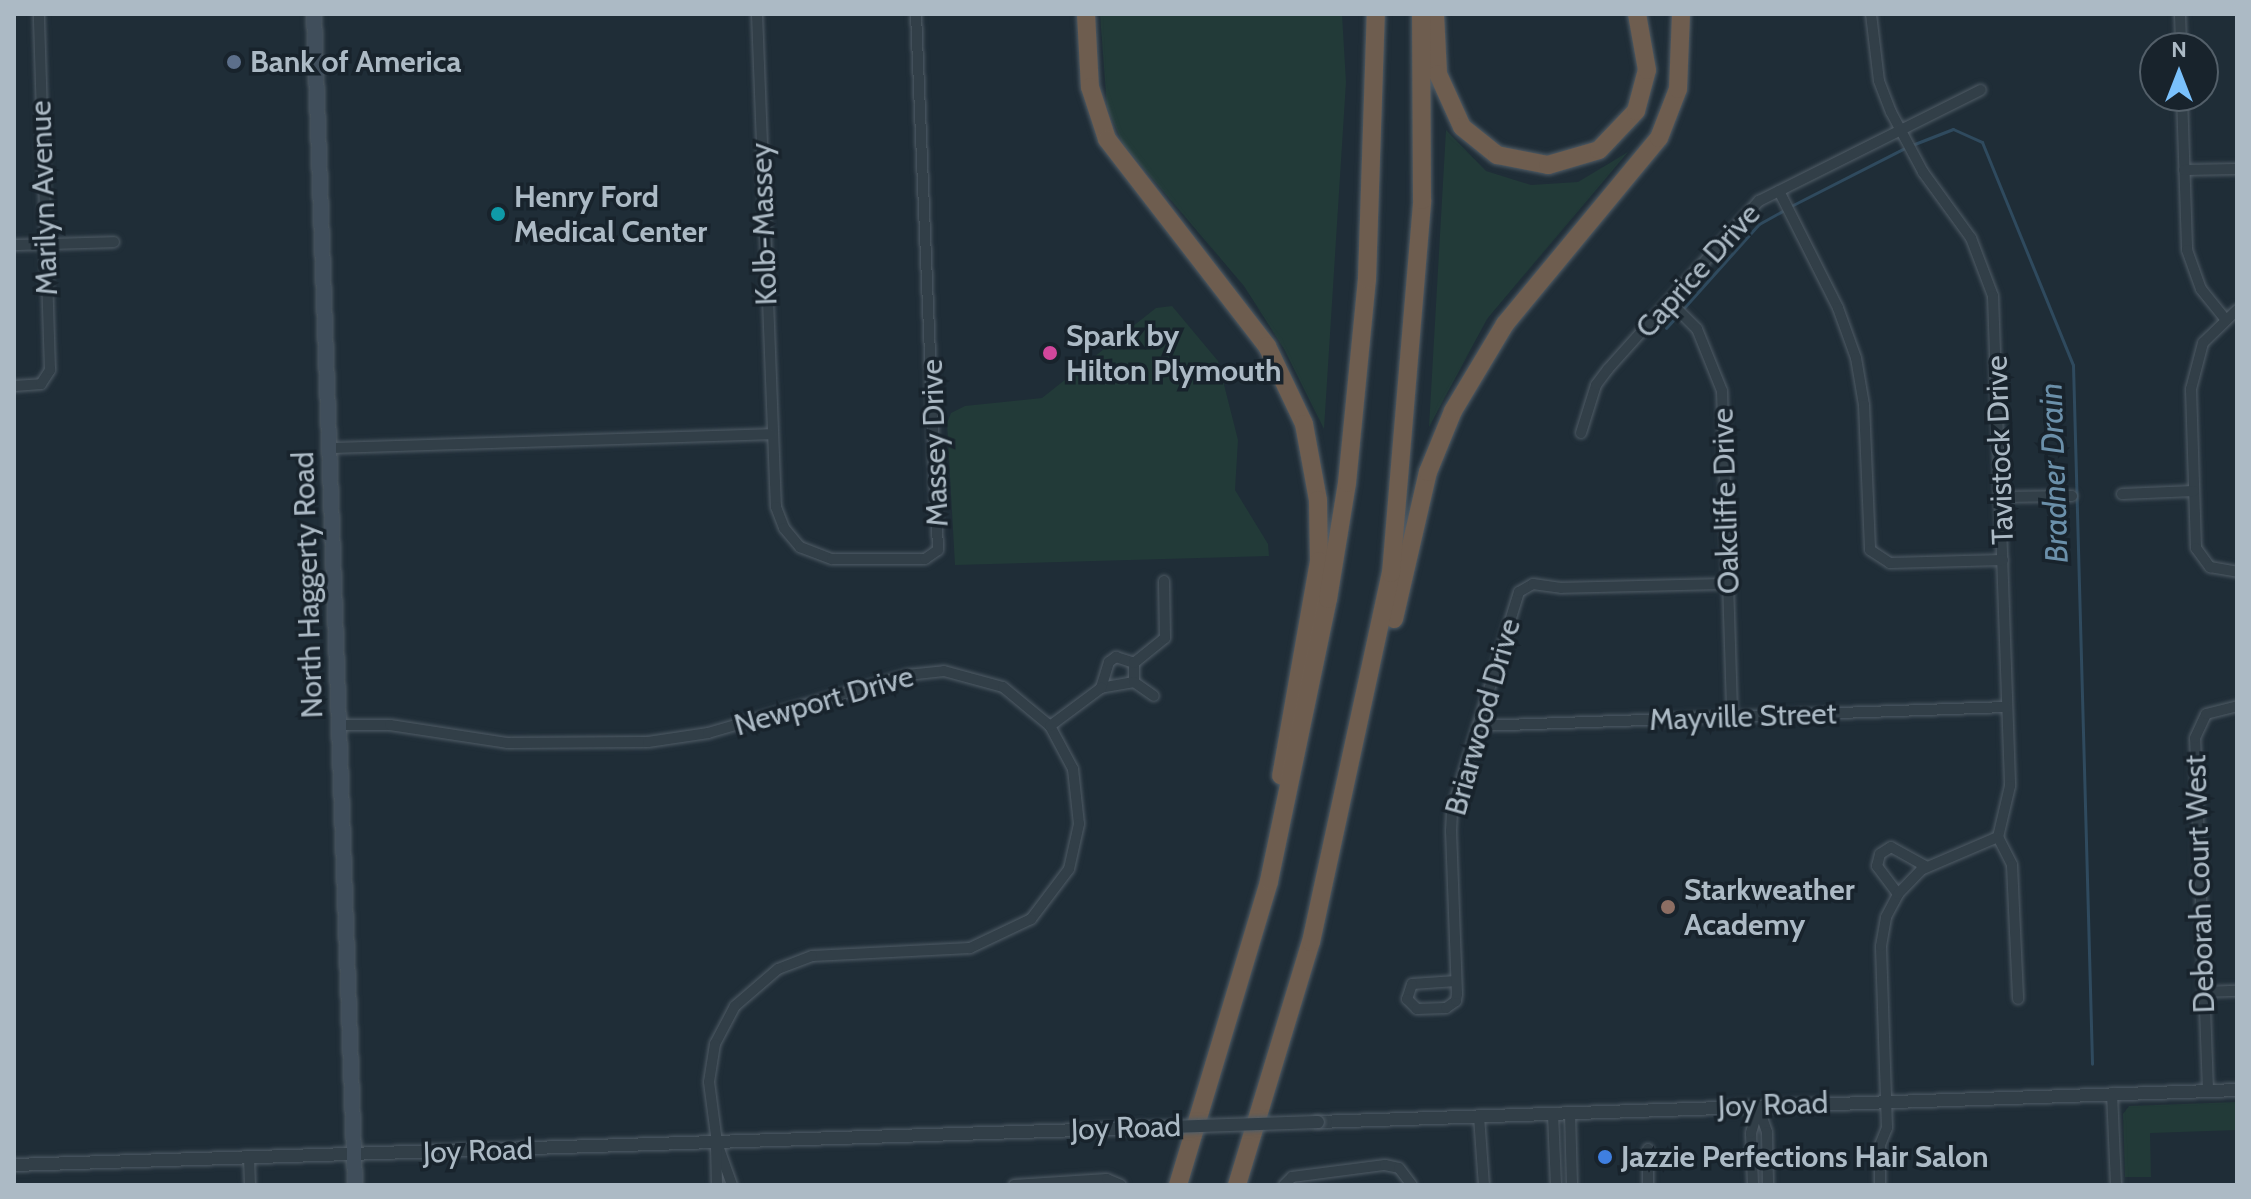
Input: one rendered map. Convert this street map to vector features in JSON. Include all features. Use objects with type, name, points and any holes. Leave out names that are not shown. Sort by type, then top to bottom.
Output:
[{"type":"highway","points":[[1086,14],[1090,87],[1107,139],[1267,346],[1304,424],[1318,500],[1319,561],[1275,808],[1269,881]]},
{"type":"highway","points":[[1178,1185],[1269,881],[1312,696],[1347,483],[1367,279],[1376,14]]},
{"type":"highway","points":[[1237,1185],[1311,942],[1361,724],[1401,500],[1422,200],[1421,14]]},
{"type":"highway","points":[[1435,14],[1438,74],[1462,127],[1497,155],[1548,165],[1599,150],[1636,111],[1647,70],[1637,14]]},
{"type":"highway","points":[[1361,724],[1378,689],[1428,472],[1443,431],[1505,324],[1659,138],[1678,89],[1681,14]]},
{"type":"main road","name":"North Haggerty Road","points":[[314,14],[355,1185]]},
{"type":"street","name":"Marilyn Avenue","points":[[14,386],[46,381],[50,370],[39,14]]},
{"type":"street","name":"Kolb-Massey","points":[[757,14],[772,434]]},
{"type":"street","name":"Massey Drive","points":[[772,434],[776,507],[784,528],[800,547],[832,559],[925,559],[936,554],[916,14]]},
{"type":"street","name":"Tavistock Drive","points":[[1871,14],[1879,81],[1923,172],[1971,238],[1989,278],[1996,318],[2009,798],[1998,837]]},
{"type":"street","name":"Caprice Drive","points":[[1581,433],[1596,385],[1743,214],[1779,191],[1981,90]]},
{"type":"street","points":[[2182,112],[2190,261],[2201,289],[2225,319]]},
{"type":"street","points":[[2184,170],[2237,169]]},
{"type":"street","points":[[1779,191],[1838,308],[1856,358],[1864,405],[1870,550],[1890,563],[2003,560]]},
{"type":"street","points":[[14,245],[114,242]]},
{"type":"street","name":"Oakcliffe Drive","points":[[1670,302],[1697,329],[1722,391],[1732,717]]},
{"type":"street","points":[[2237,310],[2203,343],[2192,373],[2194,491],[2199,556],[2217,570],[2237,572]]},
{"type":"street","points":[[330,448],[772,434]]},
{"type":"street","points":[[2122,494],[2194,491]]},
{"type":"street","points":[[2001,497],[2072,496]]},
{"type":"street","points":[[1134,663],[1165,638],[1164,581]]},
{"type":"street","name":"Briarwood Drive","points":[[1456,981],[1451,821],[1478,726],[1525,586],[1728,584]]},
{"type":"street","points":[[1101,688],[1113,658],[1134,663]]},
{"type":"street","points":[[1134,663],[1134,682]]},
{"type":"street","name":"Newport Drive","points":[[339,725],[390,725],[507,743],[648,742],[722,730],[907,675],[944,671],[1003,687],[1050,726],[1073,769],[1079,824],[1069,869],[1049,901],[1019,928],[981,945],[812,956],[760,980],[735,1006],[713,1053],[709,1108],[717,1143]]},
{"type":"street","points":[[1050,726],[1101,688],[1134,682],[1154,696]]},
{"type":"street","name":"Deborah Court West","points":[[2208,1090],[2196,732],[2212,710],[2237,706]]},
{"type":"street","name":"Mayville Street","points":[[1478,726],[2007,707]]},
{"type":"street","points":[[1880,1185],[1886,1101],[1881,946],[1898,894],[1927,867],[1998,837],[2012,865],[2018,999]]},
{"type":"street","points":[[1898,894],[1877,866],[1880,854],[1891,847],[1927,867]]},
{"type":"street","points":[[1456,981],[1451,1007],[1417,1009],[1406,997],[1412,984],[1456,981]]},
{"type":"street","points":[[2204,992],[2237,991]]},
{"type":"street","name":"Joy Road","points":[[14,1165],[2237,1090]]},
{"type":"street","points":[[2112,1093],[2116,1185]]},
{"type":"street","points":[[1758,1106],[1767,1132],[1768,1182],[1753,1182],[1751,1133],[1758,1106]]},
{"type":"street","points":[[1570,1113],[1572,1185]]},
{"type":"street","points":[[1553,1114],[1556,1185]]},
{"type":"street","points":[[1479,1116],[1484,1185]]},
{"type":"street","points":[[717,1143],[717,1185]]},
{"type":"street","points":[[717,1143],[732,1185]]},
{"type":"street","points":[[1648,1149],[1648,1185]]},
{"type":"street","points":[[249,1157],[250,1185]]},
{"type":"street","points":[[1284,1185],[1292,1177],[1385,1165],[1399,1168],[1412,1185]]},
{"type":"street","points":[[1014,1185],[1107,1179],[1121,1185]]},
{"type":"green space","points":[[1100,14],[1342,14],[1346,82],[1324,429],[1284,349],[1244,286],[1123,144],[1107,107]]},
{"type":"green space","points":[[1446,130],[1486,171],[1531,185],[1578,182],[1628,152],[1487,319],[1429,427]]},
{"type":"green space","points":[[1172,306],[1218,361],[1238,440],[1235,490],[1268,544],[1269,556],[955,565],[947,423],[951,413],[965,406],[1042,398],[1156,308]]},
{"type":"green space","points":[[2237,1102],[2237,1130],[2150,1133],[2151,1177],[2125,1177],[2123,1114],[2129,1106]]},
{"type":"waterway","name":"Bradner Drain","points":[[1912,145],[1953,129],[1982,142],[2073,365],[2092,1064]]},
{"type":"waterway","name":"Bradner Drain","points":[[1791,206],[1905,148]]},
{"type":"waterway","name":"Bradner Drain","points":[[1682,310],[1759,224],[1784,210]]},
{"type":"waterway","name":"Bradner Drain","points":[[1666,328],[1677,316]]},
{"type":"place","name":"Bank of America","points":[[234,62]]},
{"type":"place","name":"Henry Ford Medical Center","points":[[498,214]]},
{"type":"place","name":"Spark by Hilton Plymouth","points":[[1050,353]]},
{"type":"place","name":"Starkweather Academy","points":[[1668,907]]},
{"type":"place","name":"Jazzie Perfections Hair Salon","points":[[1605,1157]]}]
